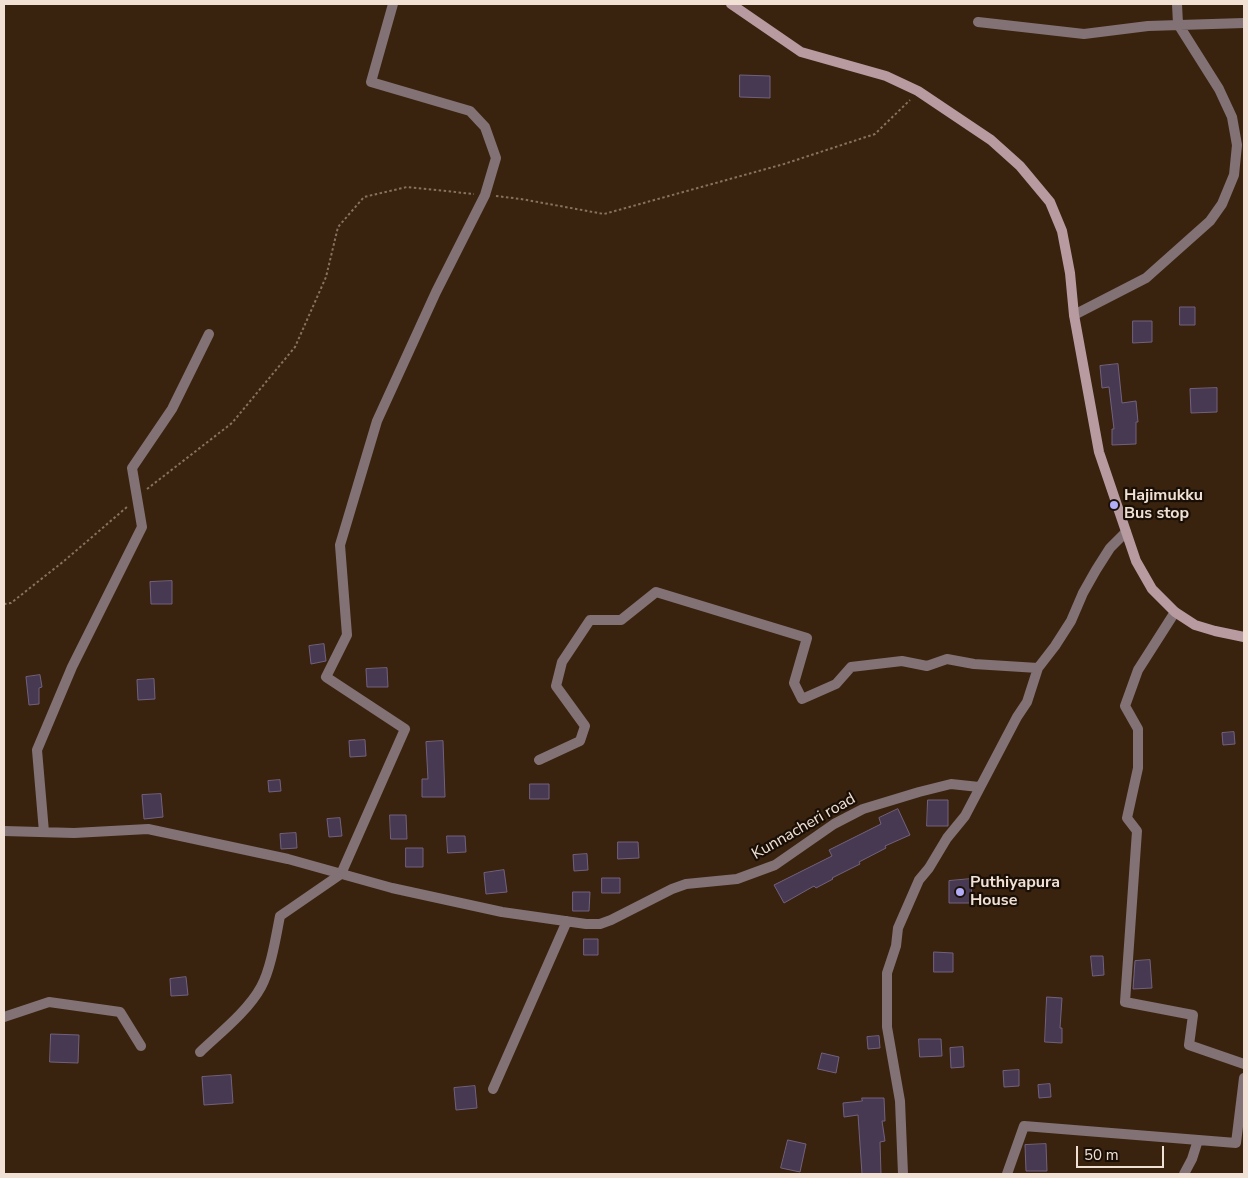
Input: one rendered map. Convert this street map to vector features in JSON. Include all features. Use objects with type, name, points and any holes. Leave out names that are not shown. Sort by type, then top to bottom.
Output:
[{"type":"main road","points":[[730,4],[801,52],[886,76],[918,91],[991,140],[1020,166],[1050,202],[1062,231],[1070,273],[1074,315],[1099,452],[1136,561],[1152,588],[1174,612],[1196,625],[1244,637]]},
{"type":"street","points":[[200,1052],[240,1015],[261,987],[274,950],[280,916],[340,874],[406,729],[326,677],[347,635],[340,546],[377,421],[436,292],[486,195],[496,158],[486,127],[470,111],[371,82],[393,4]]},
{"type":"street","points":[[1074,315],[1146,278],[1210,222],[1222,204],[1234,175],[1237,145],[1232,117],[1219,89],[1178,24],[1177,4]]},
{"type":"street","points":[[978,22],[1084,34],[1148,26],[1244,23]]},
{"type":"street","points":[[44,832],[37,750],[72,667],[142,527],[132,468],[172,409],[209,334]]},
{"type":"street","points":[[903,1174],[900,1101],[887,1027],[887,972],[896,946],[898,928],[919,880],[929,868],[946,838],[965,816],[1017,717],[1027,702],[1038,668],[1072,621],[1083,593],[1110,548],[1126,532]]},
{"type":"street","points":[[539,760],[580,741],[585,726],[556,686],[562,662],[590,620],[621,620],[656,592],[807,638],[794,683],[802,699],[836,684],[851,667],[902,660],[927,666],[948,659],[974,664],[1038,668]]},
{"type":"street","points":[[1174,612],[1138,670],[1124,706],[1138,729],[1138,768],[1127,818],[1137,831],[1125,1002],[1193,1015],[1189,1045],[1244,1064]]},
{"type":"street","name":"Kunnacheri road","points":[[4,831],[74,833],[148,829],[288,859],[392,888],[502,912],[600,924],[686,884],[737,879],[775,865],[834,824],[863,809],[951,784],[979,788]]},
{"type":"street","points":[[493,1089],[567,921]]},
{"type":"street","points":[[4,1018],[49,1002],[120,1012],[141,1046]]},
{"type":"street","points":[[1007,1174],[1024,1126],[1236,1144],[1244,1078]]},
{"type":"street","points":[[1184,1174],[1192,1159],[1198,1140]]},
{"type":"building","points":[[740,75],[770,76],[770,98],[740,97]]},
{"type":"building","points":[[1180,307],[1195,307],[1195,325],[1180,325]]},
{"type":"building","points":[[1133,321],[1152,321],[1152,342],[1133,343]]},
{"type":"building","points":[[1118,364],[1122,403],[1136,401],[1138,422],[1136,422],[1136,444],[1112,445],[1112,429],[1114,429],[1109,387],[1102,388],[1100,366]]},
{"type":"building","points":[[1217,388],[1217,412],[1191,413],[1190,389]]},
{"type":"building","points":[[172,581],[172,604],[151,604],[150,582]]},
{"type":"building","points":[[324,644],[326,661],[311,664],[309,646]]},
{"type":"building","points":[[387,668],[388,687],[367,687],[366,669]]},
{"type":"building","points":[[40,675],[42,687],[39,688],[39,704],[29,705],[26,677]]},
{"type":"building","points":[[154,679],[155,699],[138,700],[137,680]]},
{"type":"building","points":[[1234,732],[1235,744],[1223,745],[1222,733]]},
{"type":"building","points":[[365,740],[366,756],[350,757],[349,741]]},
{"type":"building","points":[[443,741],[445,797],[422,797],[422,779],[428,779],[426,742]]},
{"type":"building","points":[[280,780],[281,791],[269,792],[268,781]]},
{"type":"building","points":[[530,784],[549,784],[549,799],[530,799]]},
{"type":"building","points":[[161,794],[163,817],[144,819],[142,795]]},
{"type":"building","points":[[928,800],[948,800],[948,826],[927,826]]},
{"type":"building","points":[[898,809],[910,835],[885,846],[886,848],[859,862],[860,864],[784,903],[774,885],[832,856],[829,850],[881,824],[879,818]]},
{"type":"building","points":[[390,815],[406,815],[407,839],[391,839]]},
{"type":"building","points":[[340,818],[342,836],[329,837],[327,819]]},
{"type":"building","points":[[296,833],[297,848],[281,849],[280,834]]},
{"type":"building","points":[[447,836],[465,836],[466,852],[448,853]]},
{"type":"building","points":[[618,842],[638,842],[639,858],[618,859]]},
{"type":"building","points":[[406,848],[423,848],[423,867],[406,867]]},
{"type":"building","points":[[587,854],[588,870],[574,871],[573,855]]},
{"type":"building","points":[[504,870],[507,892],[486,894],[484,873]]},
{"type":"building","points":[[602,878],[620,878],[620,893],[602,893]]},
{"type":"building","name":"Puthiyapura House","points":[[971,879],[972,903],[949,903],[949,881]]},
{"type":"building","points":[[573,892],[590,892],[589,911],[573,911]]},
{"type":"building","points":[[584,939],[598,939],[598,955],[584,955]]},
{"type":"building","points":[[934,952],[953,953],[953,972],[934,972]]},
{"type":"building","points":[[1091,956],[1103,956],[1104,975],[1093,976]]},
{"type":"building","points":[[1150,960],[1152,988],[1133,989],[1135,961]]},
{"type":"building","points":[[186,977],[188,995],[171,996],[170,979]]},
{"type":"building","points":[[1047,997],[1062,998],[1060,1028],[1062,1028],[1062,1043],[1045,1042]]},
{"type":"building","points":[[51,1034],[79,1035],[78,1063],[50,1062]]},
{"type":"building","points":[[879,1036],[880,1048],[868,1049],[867,1037]]},
{"type":"building","points":[[919,1039],[941,1039],[942,1056],[920,1057]]},
{"type":"building","points":[[963,1047],[964,1067],[951,1068],[950,1048]]},
{"type":"building","points":[[822,1053],[839,1057],[836,1073],[818,1069]]},
{"type":"building","points":[[1019,1070],[1019,1086],[1004,1087],[1003,1071]]},
{"type":"building","points":[[231,1075],[233,1103],[204,1105],[202,1077]]},
{"type":"building","points":[[1050,1084],[1051,1097],[1039,1098],[1038,1085]]},
{"type":"building","points":[[475,1086],[477,1108],[456,1110],[454,1088]]},
{"type":"building","points":[[862,1098],[884,1098],[885,1121],[882,1121],[885,1141],[880,1142],[881,1174],[862,1174],[858,1115],[844,1117],[843,1103],[862,1101]]},
{"type":"building","points":[[788,1140],[806,1144],[800,1172],[781,1168]]},
{"type":"building","points":[[1046,1144],[1047,1171],[1026,1171],[1025,1145]]},
{"type":"place","name":"Hajimukku Bus stop","points":[[1114,505]]},
{"type":"place","name":"Puthiyapura House","points":[[960,892]]}]
